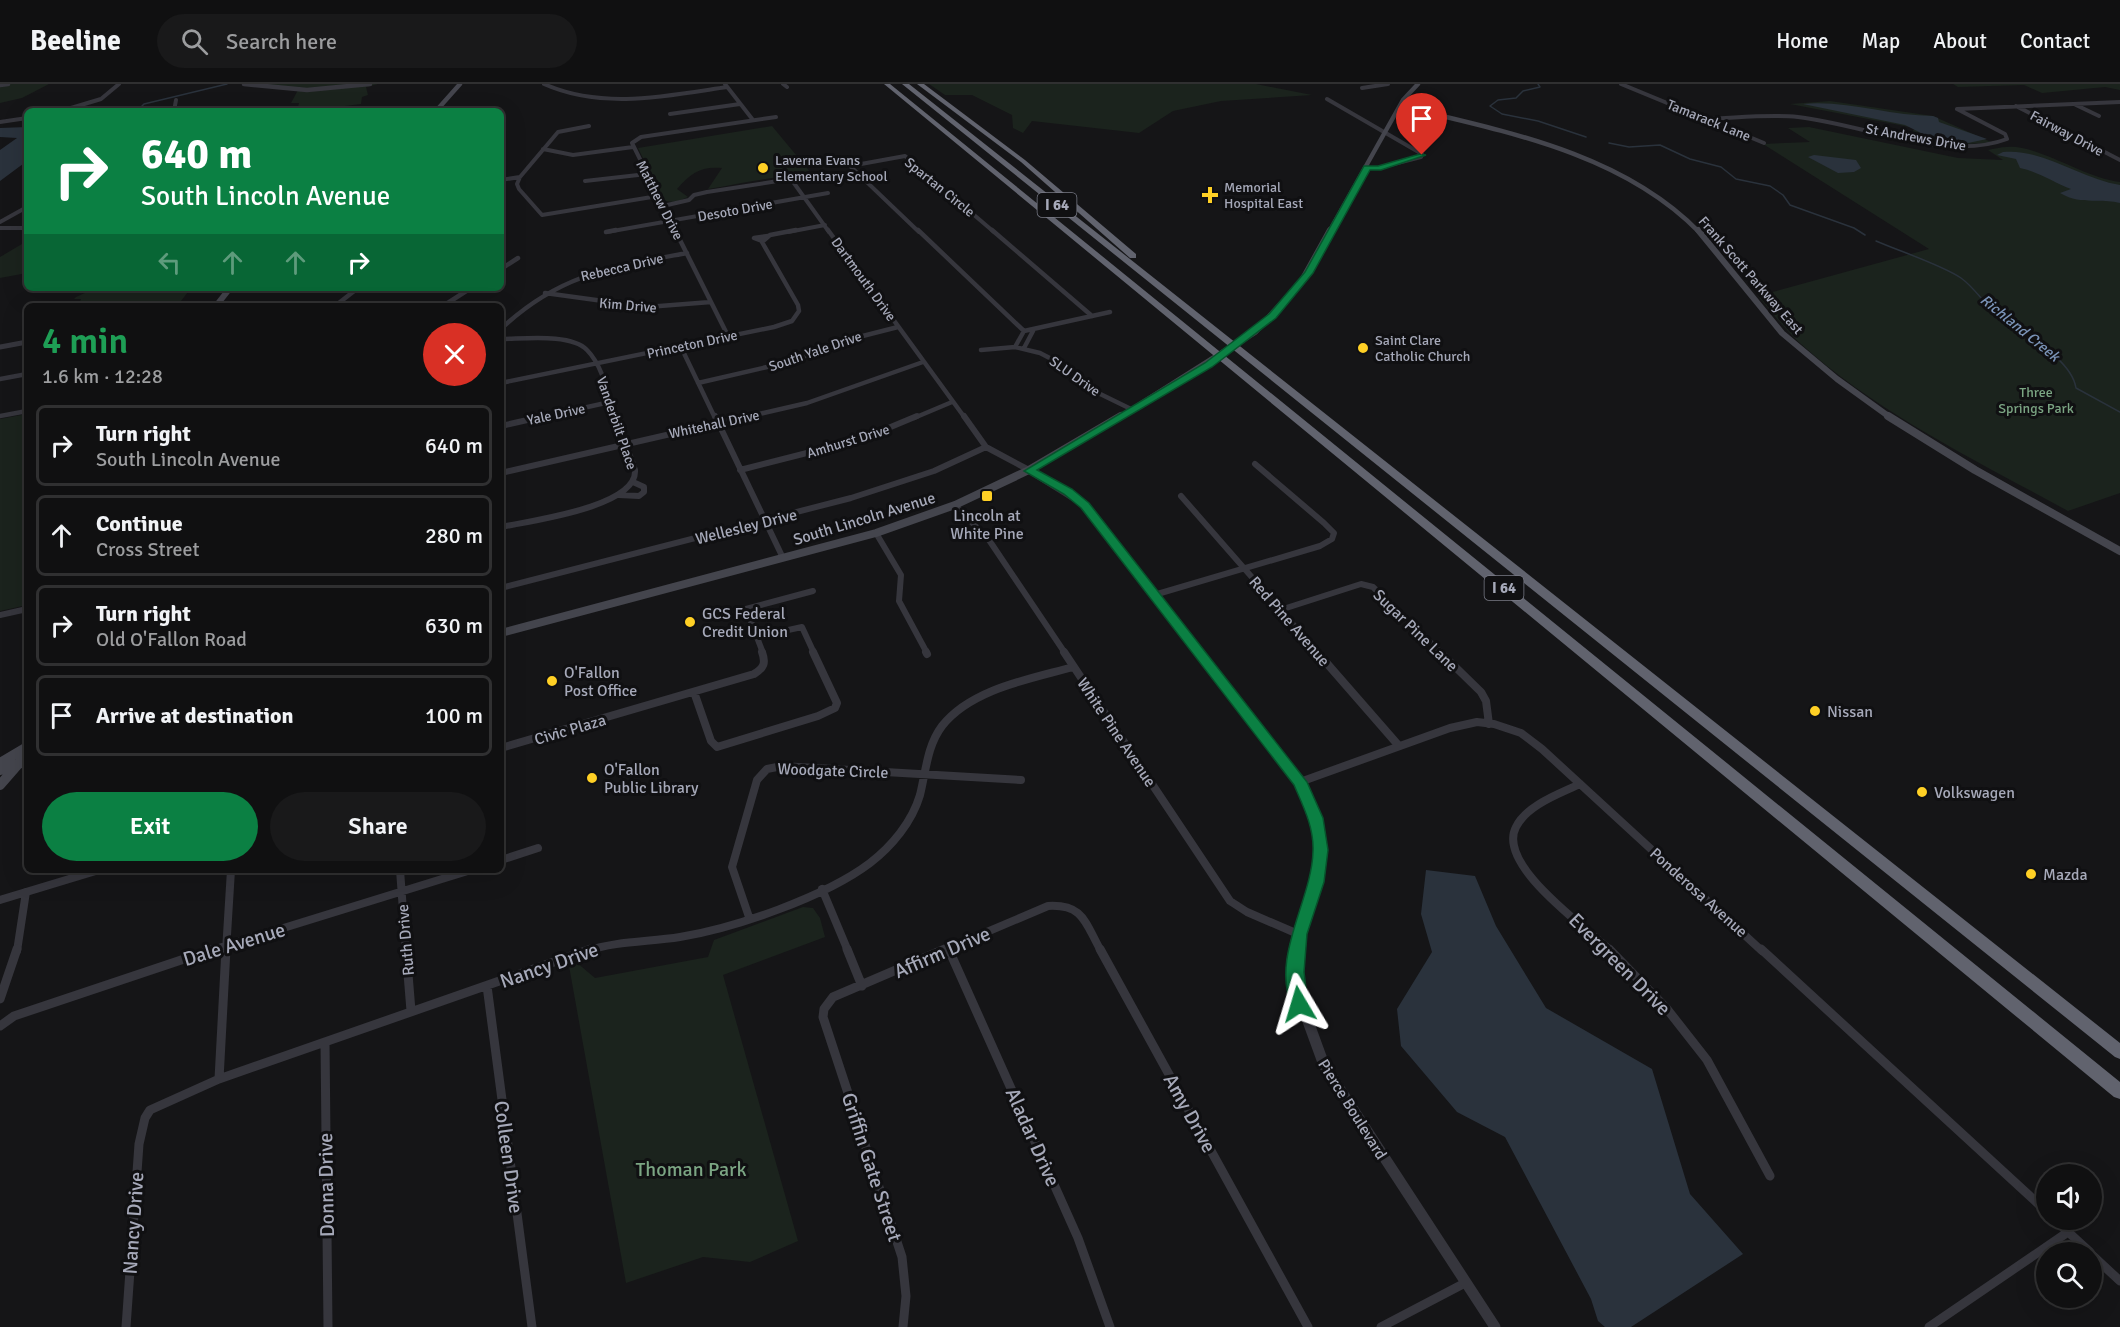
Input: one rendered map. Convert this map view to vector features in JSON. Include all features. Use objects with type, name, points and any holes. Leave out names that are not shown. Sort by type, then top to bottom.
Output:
[{"type":"highway","name":"I 64","points":[[887,84],[2120,1092]]},
{"type":"highway","name":"I 64","points":[[905,84],[2120,1052]]},
{"type":"highway","points":[[920,84],[981,128],[1068,198],[1209,325]]},
{"type":"main road","points":[[439,108],[460,84]]},
{"type":"main road","name":"South Lincoln Avenue","points":[[504,632],[876,533],[955,505],[1029,471],[1209,365],[1243,341],[1272,316],[1300,284],[1400,106],[1419,84]]},
{"type":"main road","name":"Frank Scott Parkway East","points":[[1400,106],[1554,148],[1608,170],[1647,190],[1686,219],[1706,239],[1775,326],[1839,380],[1933,444],[2120,551]]},
{"type":"main road","points":[[218,303],[228,291]]},
{"type":"main road","points":[[0,763],[24,749]]},
{"type":"main road","points":[[0,770],[23,763]]},
{"type":"main road","points":[[0,786],[23,763]]},
{"type":"street","points":[[0,85],[8,84]]},
{"type":"street","points":[[71,108],[106,97],[115,92],[119,84]]},
{"type":"street","points":[[244,84],[313,91],[370,84]]},
{"type":"street","points":[[544,84],[564,94],[621,99],[660,97],[726,86],[753,120],[776,117]]},
{"type":"street","points":[[1362,88],[1388,84]]},
{"type":"street","name":"Tamarack Lane","points":[[1621,84],[1764,143]]},
{"type":"street","points":[[1327,99],[1422,155],[1378,168],[1367,168]]},
{"type":"street","points":[[175,108],[176,100]]},
{"type":"street","name":"St Andrews Drive","points":[[1706,119],[1798,116],[1979,147],[2001,143],[2007,139],[2006,134],[1990,124],[1956,110],[2120,102]]},
{"type":"street","points":[[670,114],[740,104]]},
{"type":"street","points":[[2073,104],[2099,116]]},
{"type":"street","name":"Fairway Drive","points":[[2015,106],[2120,160]]},
{"type":"street","points":[[0,122],[24,118]]},
{"type":"street","name":"Matthew Drive","points":[[728,336],[633,147],[633,141],[641,137],[753,120]]},
{"type":"street","points":[[589,126],[558,132],[520,177],[517,184],[519,189],[542,215],[658,196]]},
{"type":"street","points":[[543,148],[573,155],[633,147]]},
{"type":"street","name":"Spartan Circle","points":[[1024,331],[850,166],[905,156],[1092,316]]},
{"type":"street","points":[[585,181],[647,174]]},
{"type":"street","points":[[504,180],[520,177]]},
{"type":"street","name":"Dartmouth Drive","points":[[663,206],[689,200],[694,195],[707,192],[789,178],[986,447],[1029,471]]},
{"type":"street","name":"Desoto Drive","points":[[606,232],[828,194]]},
{"type":"street","points":[[0,222],[24,209]]},
{"type":"street","points":[[769,236],[762,241],[754,238],[825,225]]},
{"type":"street","points":[[0,228],[24,228]]},
{"type":"street","name":"Princeton Drive","points":[[504,382],[787,323],[799,311],[762,246],[762,241]]},
{"type":"street","name":"Rebecca Drive","points":[[504,326],[544,293],[596,270],[687,254]]},
{"type":"street","points":[[504,266],[518,258]]},
{"type":"street","points":[[338,303],[354,291]]},
{"type":"street","points":[[448,303],[466,291]]},
{"type":"street","name":"Kim Drive","points":[[544,293],[636,309],[684,307],[711,302]]},
{"type":"street","points":[[1015,347],[1024,331],[1033,332],[1110,312]]},
{"type":"street","name":"South Yale Drive","points":[[698,383],[793,361],[851,338],[898,327]]},
{"type":"street","points":[[1024,348],[1033,332]]},
{"type":"street","points":[[504,339],[561,339],[574,342],[586,348],[597,364]]},
{"type":"street","points":[[0,347],[24,343]]},
{"type":"street","points":[[681,347],[783,558]]},
{"type":"street","name":"SLU Drive","points":[[981,350],[1024,348],[1058,361],[1090,389],[1133,410]]},
{"type":"street","name":"Whitehall Drive","points":[[504,472],[807,404],[923,362]]},
{"type":"street","name":"Vanderbilt Place","points":[[504,526],[599,504],[619,495],[633,482],[634,470],[597,364]]},
{"type":"street","points":[[0,379],[24,375]]},
{"type":"street","name":"Yale Drive","points":[[504,425],[610,402]]},
{"type":"street","name":"Amhurst Drive","points":[[740,470],[862,439],[952,402]]},
{"type":"street","points":[[0,416],[24,412]]},
{"type":"street","name":"Wellesley Drive","points":[[504,587],[765,521],[902,483],[986,447]]},
{"type":"street","points":[[1154,595],[1330,542],[1334,536],[1324,523],[1255,464]]},
{"type":"street","name":"Pierce Boulevard","points":[[1029,471],[1068,492],[1085,506],[1300,782],[1316,818],[1321,850],[1316,882],[1298,934],[1296,972],[1299,1004],[1308,1032],[1324,1065],[1495,1327]]},
{"type":"street","name":"Vanderbilt Place","points":[[619,495],[639,496],[644,492],[644,487],[633,482]]},
{"type":"street","name":"Red Pine Avenue","points":[[1181,496],[1399,746]]},
{"type":"street","name":"White Pine Avenue","points":[[955,505],[989,540],[1230,901],[1247,912],[1298,934]]},
{"type":"street","points":[[876,533],[901,575],[899,601],[927,654]]},
{"type":"street","name":"Sugar Pine Lane","points":[[1280,610],[1361,584],[1373,587],[1481,692],[1486,701],[1490,724]]},
{"type":"street","points":[[746,609],[813,591]]},
{"type":"street","points":[[0,615],[24,610]]},
{"type":"street","points":[[694,692],[711,741],[717,747],[818,716],[835,708],[837,703],[802,627],[756,637],[750,619]]},
{"type":"street","name":"Civic Plaza","points":[[504,747],[694,692],[762,669],[765,660],[756,637]]},
{"type":"street","name":"Nancy Drive","points":[[126,1327],[139,1144],[145,1118],[161,1103],[219,1079],[411,1011],[612,944],[692,935],[822,889],[869,863],[890,845],[917,803],[933,741],[952,716],[997,691],[1074,667]]},
{"type":"street","name":"Ponderosa Avenue","points":[[1300,782],[1450,728],[1477,722],[1521,733],[1581,784],[2036,1202]]},
{"type":"street","name":"Woodgate Circle","points":[[749,916],[732,867],[757,780],[767,769],[782,765],[1021,780]]},
{"type":"street","name":"Evergreen Drive","points":[[1581,784],[1528,811],[1515,822],[1511,837],[1519,863],[1526,874],[1643,981],[1679,1022],[1708,1061],[1770,1176]]},
{"type":"street","points":[[504,859],[538,848]]},
{"type":"street","points":[[0,900],[89,873]]},
{"type":"street","points":[[219,1079],[231,873]]},
{"type":"street","name":"Ruth Drive","points":[[400,873],[411,1011]]},
{"type":"street","name":"Dale Avenue","points":[[0,1026],[14,1016],[227,945],[462,873]]},
{"type":"street","points":[[822,889],[862,986]]},
{"type":"street","points":[[0,999],[16,957],[26,892]]},
{"type":"street","name":"Affirm Drive","points":[[824,1009],[833,998],[1048,906],[1066,905]]},
{"type":"street","name":"Amy Drive","points":[[1066,905],[1079,912],[1308,1327]]},
{"type":"street","name":"Aladar Drive","points":[[949,950],[1078,1238],[1110,1327]]},
{"type":"street","name":"Colleen Drive","points":[[487,986],[532,1327]]},
{"type":"street","name":"Griffin Gate Street","points":[[824,1009],[823,1017],[902,1257],[906,1296],[903,1327]]},
{"type":"street","name":"Donna Drive","points":[[325,1042],[328,1327]]},
{"type":"street","points":[[1930,1327],[2068,1232],[2078,1242]]},
{"type":"street","points":[[2102,1264],[2120,1281]]},
{"type":"street","points":[[1381,1327],[1466,1283]]},
{"type":"green space","points":[[5,84],[49,84],[22,98],[0,103],[0,87]]},
{"type":"green space","points":[[259,84],[378,84],[366,87],[368,95],[362,97],[361,104],[329,108],[298,108],[299,103],[291,103],[298,90]]},
{"type":"green space","points":[[929,84],[1256,84],[1312,95],[1221,101],[1173,111],[1139,133],[1032,121],[1023,133],[1013,128],[1012,115],[972,95],[945,95]]},
{"type":"green space","points":[[1953,84],[2120,84],[2120,90],[2105,87],[2042,93],[2024,85],[1958,87]]},
{"type":"green space","points":[[1830,101],[1933,116],[1991,142],[1960,143],[1930,139],[1910,135],[1915,128],[1790,104]]},
{"type":"green space","points":[[772,126],[816,179],[779,177],[708,189],[722,168],[708,168],[692,175],[677,189],[688,197],[676,202],[664,201],[638,148]]},
{"type":"green space","name":"Three Springs Park","points":[[1809,127],[1958,158],[2003,160],[1988,150],[2019,147],[2091,174],[2120,182],[2120,493],[2068,511],[1964,455],[1863,393],[1795,339],[1779,321],[1758,296],[1929,249],[1763,144],[1810,142],[1788,128]]},
{"type":"green space","points":[[24,243],[24,274],[0,278],[0,257]]},
{"type":"green space","points":[[89,291],[189,291],[181,301],[206,301],[204,303],[79,303],[81,299],[74,299]]},
{"type":"green space","points":[[24,415],[24,606],[0,611],[0,419]]},
{"type":"green space","name":"Thoman Park","points":[[803,907],[813,908],[820,918],[825,937],[723,975],[798,1241],[750,1262],[703,1257],[626,1283],[569,966],[576,962],[595,978],[708,957],[714,940]]},
{"type":"shaded area","points":[[1803,104],[1835,104],[1901,114],[1933,116],[1938,118],[1939,122],[1987,139],[1968,143],[1944,140],[1925,135],[1905,125]]},
{"type":"shaded area","points":[[24,127],[24,163],[0,181],[0,150],[17,138],[0,137],[0,128]]},
{"type":"shaded area","points":[[2003,152],[2033,155],[2105,182],[2120,185],[2120,203],[2068,197],[2060,193],[2071,189],[2020,168],[2016,159],[1997,155]]},
{"type":"shaded area","points":[[1814,155],[1856,160],[1861,168],[1854,172],[1838,173],[1808,157]]},
{"type":"shaded area","points":[[1426,870],[1475,876],[1496,926],[1546,1008],[1652,1069],[1690,1194],[1743,1254],[1631,1327],[1605,1327],[1598,1321],[1591,1299],[1505,1137],[1457,1112],[1401,1046],[1397,1009],[1432,952],[1421,914]]},
{"type":"waterway","points":[[140,108],[144,104],[227,84]]},
{"type":"waterway","name":"Richland Creek","points":[[1538,84],[1540,87],[1523,91],[1516,98],[1498,100],[1490,106],[1502,114],[1538,121],[1586,137]]},
{"type":"waterway","name":"Richland Creek","points":[[1609,143],[1629,147],[1660,145],[1690,159],[1721,167],[1736,179],[1770,186],[1783,195],[1790,205],[1854,228],[1865,235]]},
{"type":"waterway","name":"Richland Creek","points":[[1876,241],[1932,263],[1961,278],[1997,314],[2055,356],[2065,366],[2076,388],[2120,412]]},
{"type":"place","name":"Laverna Evans Elementary School","points":[[763,168]]},
{"type":"place","name":"Memorial Hospital East","points":[[1210,195]]},
{"type":"place","name":"Saint Clare Catholic Church","points":[[1363,348]]},
{"type":"place","name":"Lincoln at White Pine","points":[[987,496]]},
{"type":"place","name":"GCS Federal Credit Union","points":[[690,622]]},
{"type":"place","name":"O'Fallon Post Office","points":[[552,681]]},
{"type":"place","name":"Nissan","points":[[1815,711]]},
{"type":"place","name":"O'Fallon Public Library","points":[[592,778]]},
{"type":"place","name":"Volkswagen","points":[[1922,792]]},
{"type":"place","name":"Mazda","points":[[2031,874]]},
{"type":"route","points":[[1299,1004],[1296,972],[1298,934],[1316,882],[1321,850],[1316,818],[1300,782],[1085,506],[1068,492],[1029,471],[1209,365],[1255,332],[1272,316],[1308,273],[1367,168],[1378,168],[1422,155]]}]
